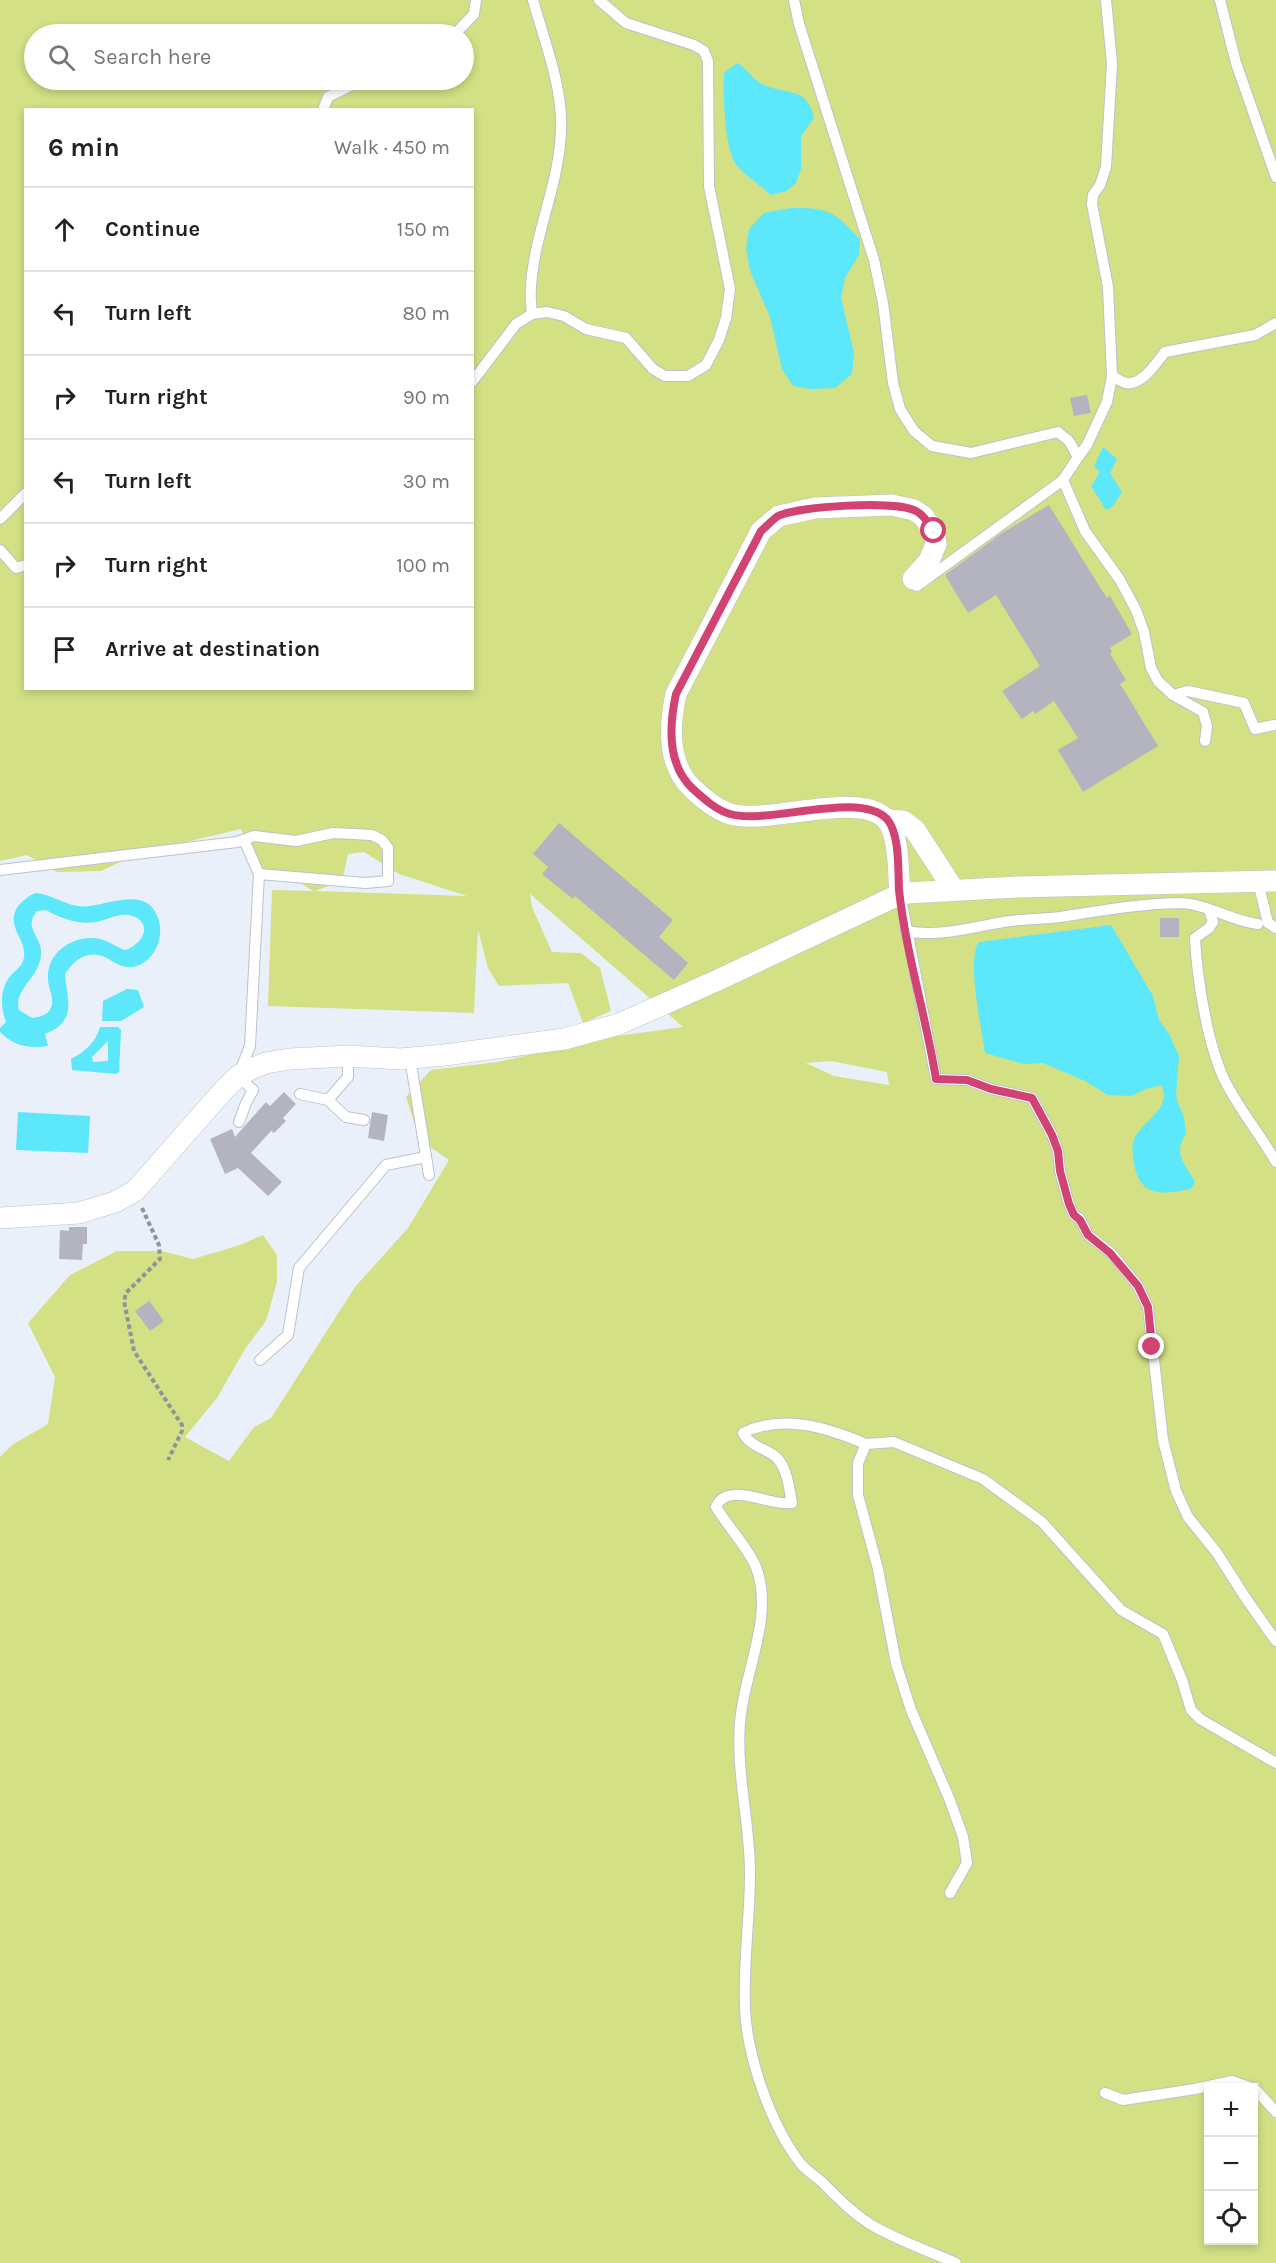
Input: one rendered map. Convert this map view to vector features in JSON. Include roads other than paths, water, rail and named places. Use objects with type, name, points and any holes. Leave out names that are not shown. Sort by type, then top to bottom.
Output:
[{"type":"street","points":[[915,583],[929,561],[936,544],[934,531],[923,516],[914,510],[892,505],[815,508],[779,516],[761,531],[676,694],[671,716],[671,740],[676,762],[688,784],[709,803],[731,814],[749,816],[849,807],[874,810],[888,820],[903,821],[915,830],[954,890]]},
{"type":"street","points":[[888,820],[896,840],[900,894]]},
{"type":"street","points":[[0,1218],[79,1213],[115,1202],[135,1191],[223,1090],[238,1076],[266,1063],[317,1056],[410,1058],[564,1039],[619,1024],[900,894],[954,890],[1267,882]]},
{"type":"lane","points":[[464,24],[474,14],[476,0]]},
{"type":"lane","points":[[532,314],[531,287],[536,254],[558,161],[561,129],[559,98],[533,0]]},
{"type":"lane","points":[[474,379],[516,324],[532,314],[547,312],[564,316],[586,329],[626,338],[653,369],[665,376],[688,376],[706,365],[719,340],[726,318],[729,289],[708,186],[708,61],[704,51],[694,45],[626,23],[599,0]]},
{"type":"lane","points":[[794,0],[874,260],[884,303],[893,383],[900,409],[914,431],[932,446],[971,453],[1058,432],[1069,441],[1078,456]]},
{"type":"lane","points":[[915,583],[1063,480],[1086,445],[1107,402],[1112,376],[1108,287],[1092,204],[1093,195],[1100,185],[1106,167],[1112,64],[1106,0]]},
{"type":"lane","points":[[1220,0],[1236,63],[1276,177]]},
{"type":"lane","points":[[324,108],[328,97],[342,90]]},
{"type":"lane","points":[[1112,376],[1126,383],[1135,382],[1147,373],[1165,352],[1255,335],[1276,323]]},
{"type":"lane","points":[[1063,480],[1085,531],[1120,580],[1136,610],[1144,632],[1151,668],[1158,681],[1173,695],[1203,712],[1208,726],[1205,741]]},
{"type":"lane","points":[[0,519],[24,495]]},
{"type":"lane","points":[[0,550],[16,568],[24,566]]},
{"type":"lane","points":[[1173,695],[1188,691],[1244,703],[1255,729],[1274,725]]},
{"type":"lane","points":[[0,870],[244,840],[254,836],[296,841],[333,833],[372,835],[382,840],[388,848],[388,881],[365,883],[259,874]]},
{"type":"lane","points":[[239,1122],[253,1090],[238,1076],[250,1046],[259,874],[244,840]]},
{"type":"lane","points":[[906,931],[924,935],[1104,909],[1182,903],[1246,923],[1269,924],[1267,882]]},
{"type":"lane","points":[[900,894],[936,1079],[967,1080],[991,1089],[1032,1098],[1058,1151],[1060,1171],[1074,1215],[1080,1220],[1088,1235],[1110,1253],[1138,1286],[1148,1307],[1163,1440],[1176,1491],[1188,1516],[1217,1553],[1276,1641]]},
{"type":"lane","points":[[1209,910],[1213,922],[1209,928],[1195,938],[1197,974],[1213,1048],[1224,1079],[1276,1162]]},
{"type":"lane","points":[[328,1100],[348,1077],[348,1056]]},
{"type":"lane","points":[[410,1058],[429,1175]]},
{"type":"lane","points":[[300,1094],[328,1100],[346,1117],[364,1120]]},
{"type":"lane","points":[[261,1360],[288,1335],[299,1268],[386,1165],[426,1157]]},
{"type":"lane","points":[[956,2263],[872,2225],[841,2203],[803,2167],[791,2150],[764,2097],[745,2012],[744,1967],[750,1873],[749,1842],[739,1760],[740,1722],[759,1628],[761,1597],[755,1565],[716,1507],[719,1500],[737,1495],[752,1496],[783,1505],[792,1503],[788,1477],[777,1458],[755,1446],[743,1433],[752,1428],[804,1424],[844,1435],[866,1444],[894,1442],[983,1479],[1042,1522],[1121,1610],[1163,1634],[1182,1680],[1191,1710],[1200,1719],[1276,1763]]},
{"type":"lane","points":[[866,1444],[858,1463],[858,1495],[878,1569],[896,1663],[910,1710],[949,1798],[963,1837],[967,1863],[950,1893]]},
{"type":"lane","points":[[1223,2083],[1232,2081],[1238,2083]]},
{"type":"lane","points":[[1105,2093],[1123,2100],[1204,2087]]},
{"type":"lane","points":[[1258,2093],[1276,2112]]},
{"type":"water","points":[[737,63],[758,82],[801,96],[811,108],[814,118],[801,136],[801,169],[796,183],[786,191],[771,195],[742,171],[733,159],[725,122],[724,73]]},
{"type":"water","points":[[791,208],[822,210],[830,213],[860,239],[859,255],[845,278],[841,298],[854,353],[852,374],[835,388],[810,389],[793,386],[782,369],[770,317],[750,271],[746,249],[749,229],[764,213]]},
{"type":"water","points":[[1103,447],[1117,459],[1110,473],[1122,492],[1113,506],[1106,510],[1091,486],[1100,472],[1094,466]]},
{"type":"water","points":[[35,893],[78,906],[135,899],[145,902],[153,909],[159,921],[160,936],[151,956],[139,965],[123,966],[106,958],[90,955],[80,958],[71,965],[65,974],[68,1001],[66,1016],[55,1029],[45,1034],[48,1046],[28,1047],[5,1037],[0,1032],[0,1028],[6,1022],[2,1004],[3,991],[7,980],[21,965],[24,954],[15,929],[14,915],[21,903]],"holes":[[[46,910],[83,923],[129,915],[141,922],[144,932],[138,942],[125,950],[103,940],[91,938],[81,939],[64,947],[57,953],[49,969],[51,1007],[46,1014],[32,1018],[19,1010],[18,1003],[23,990],[36,971],[41,955],[41,948],[32,928],[33,917],[37,911]]]},
{"type":"water","points":[[1111,925],[1153,996],[1159,1020],[1169,1034],[1179,1056],[1176,1094],[1184,1117],[1186,1134],[1180,1147],[1180,1153],[1195,1182],[1191,1189],[1171,1192],[1154,1191],[1147,1188],[1137,1175],[1133,1143],[1138,1133],[1160,1108],[1164,1094],[1161,1085],[1131,1096],[1108,1095],[1085,1081],[1043,1063],[1024,1064],[985,1053],[974,979],[975,951],[979,942]]},
{"type":"water","points":[[127,989],[138,990],[144,1007],[121,1021],[102,1021],[103,1001]]},
{"type":"water","points":[[100,1027],[118,1027],[121,1030],[119,1072],[116,1074],[72,1070],[71,1059],[89,1046]],"holes":[[[108,1041],[108,1061],[93,1062],[92,1057]]]},
{"type":"water","points":[[18,1112],[90,1116],[88,1153],[16,1150]]}]
